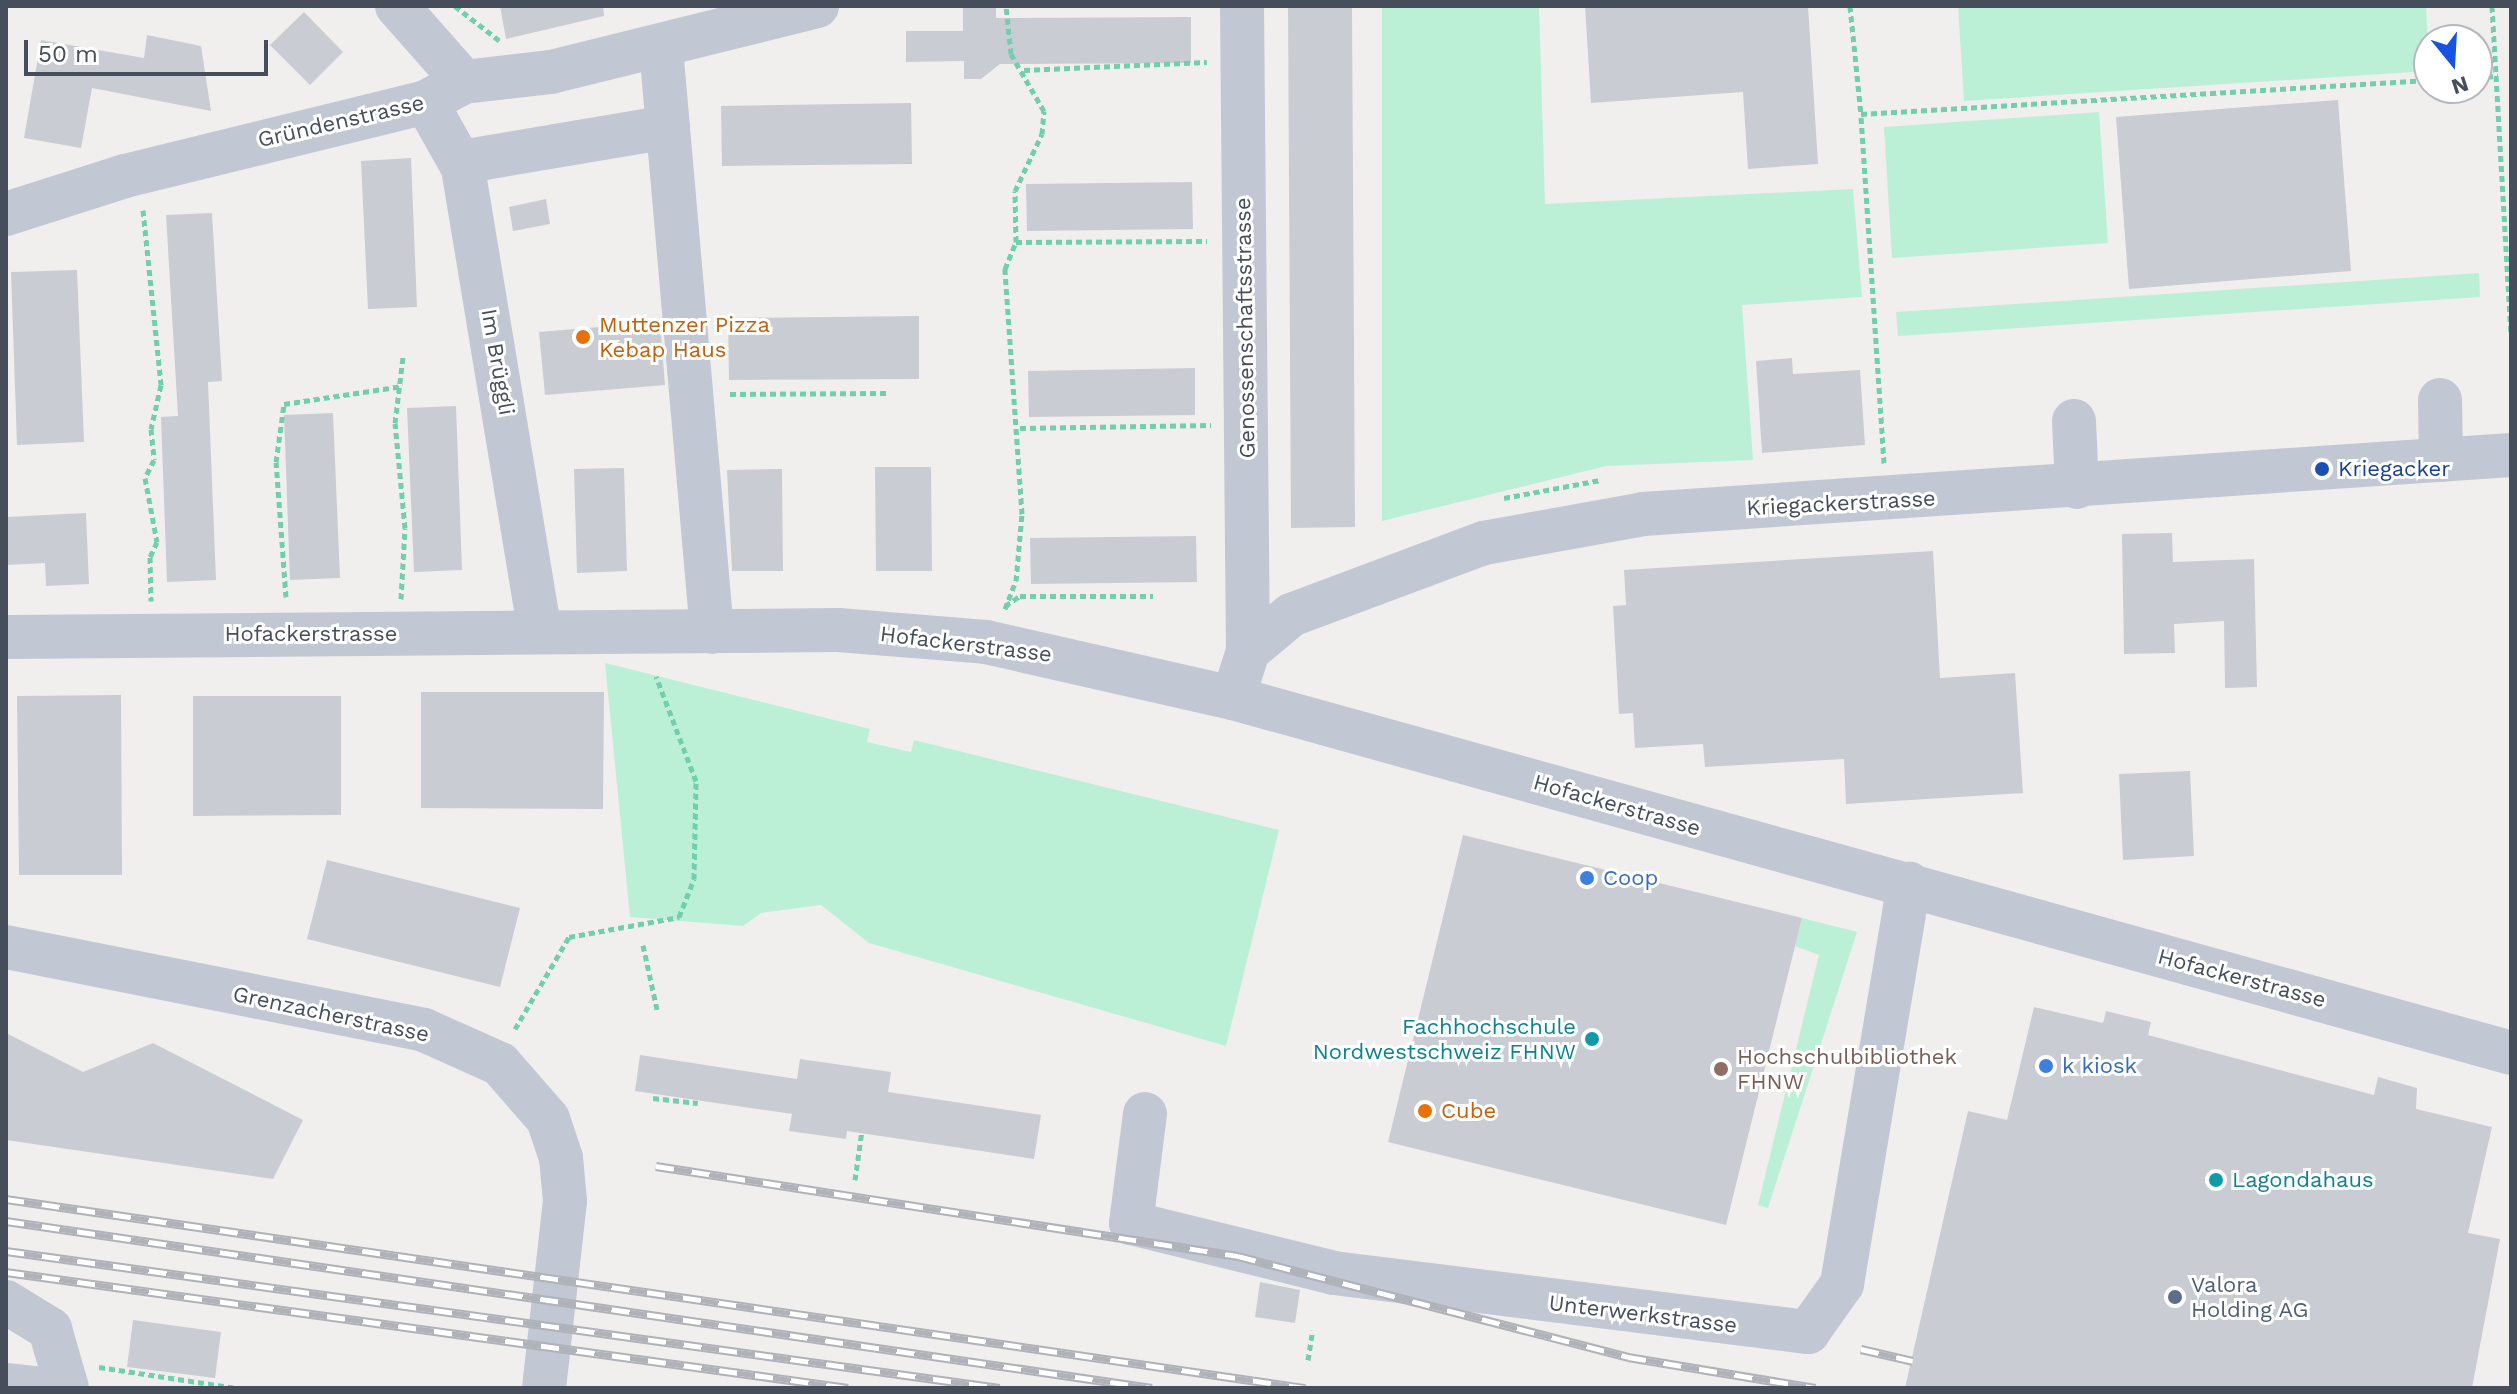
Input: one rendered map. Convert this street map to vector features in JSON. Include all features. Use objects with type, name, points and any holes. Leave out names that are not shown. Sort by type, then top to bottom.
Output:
[{"type":"street","points":[[397,6],[481,80]]},
{"type":"street","name":"Genossenschaftsstrasse","points":[[1242,6],[1248,651]]},
{"type":"street","name":"Gründenstrasse","points":[[6,214],[134,174],[426,102],[481,80],[661,48],[798,8]]},
{"type":"street","points":[[661,48],[712,632]]},
{"type":"street","name":"Im Brüggli","points":[[426,102],[461,162],[540,632]]},
{"type":"street","points":[[461,162],[668,127]]},
{"type":"street","points":[[2440,400],[2441,460]]},
{"type":"street","points":[[2074,421],[2077,487]]},
{"type":"street","name":"Kriegackerstrasse","points":[[1248,651],[1291,615],[1484,543],[1643,514],[1886,501],[2511,455]]},
{"type":"street","name":"Hofackerstrasse","points":[[6,637],[712,632],[1004,626],[1233,698],[2511,1053]]},
{"type":"street","points":[[1233,698],[1248,651]]},
{"type":"street","name":"Unterwerkstrasse","points":[[1145,1114],[1131,1223],[1334,1273],[1808,1332],[1842,1284],[1909,884]]},
{"type":"street","name":"Grenzacherstrasse","points":[[6,947],[424,1030],[500,1064],[552,1132],[565,1201],[545,1378]]},
{"type":"street","points":[[6,1302],[50,1329],[67,1388]]},
{"type":"street","points":[[6,1385],[35,1388]]},
{"type":"path","points":[[455,6],[500,39],[481,80]]},
{"type":"path","points":[[1004,626],[1016,581],[1022,514],[1020,428],[1004,327],[1005,269],[1016,242],[1015,191],[1042,134],[1044,111],[1024,70],[1011,54],[1006,6]]},
{"type":"path","points":[[1850,6],[1861,114],[1886,501]]},
{"type":"path","points":[[2492,6],[2511,332]]},
{"type":"path","points":[[1024,70],[1242,61]]},
{"type":"path","points":[[2493,76],[2498,76]]},
{"type":"path","points":[[1861,114],[2413,81]]},
{"type":"path","points":[[134,174],[152,243],[151,328],[161,385],[151,429],[154,460],[145,478],[157,542],[150,557],[152,634]]},
{"type":"path","points":[[1016,242],[1244,240]]},
{"type":"path","points":[[401,634],[405,528],[395,423],[403,386],[403,357]]},
{"type":"path","points":[[689,375],[741,400],[888,393]]},
{"type":"path","points":[[286,634],[276,462],[284,404],[403,386]]},
{"type":"path","points":[[1020,428],[1246,424]]},
{"type":"path","points":[[1004,626],[1020,596],[1153,596]]},
{"type":"path","points":[[515,1029],[569,937],[679,917],[694,879],[696,781],[656,676]]},
{"type":"path","points":[[643,945],[657,1009]]},
{"type":"path","points":[[653,1098],[698,1103]]},
{"type":"path","points":[[855,1180],[862,1130]]},
{"type":"path","points":[[50,1329],[73,1336],[98,1366],[120,1374],[236,1388]]},
{"type":"path","points":[[1308,1360],[1313,1330]]},
{"type":"green space","points":[[1382,6],[1539,6],[1545,204],[1853,189],[1862,297],[1742,305],[1753,460],[1606,466],[1382,521]]},
{"type":"green space","points":[[1958,6],[2426,6],[2427,24],[2413,24],[2413,72],[1964,101]]},
{"type":"green space","points":[[2099,112],[2108,243],[1892,258],[1884,127]]},
{"type":"green space","points":[[2479,273],[2480,297],[1898,336],[1896,312]]},
{"type":"green space","points":[[605,663],[870,729],[867,742],[911,752],[914,740],[1279,830],[1226,1046],[869,943],[821,905],[761,913],[743,926],[630,917]]},
{"type":"green space","points":[[1802,918],[1857,932],[1768,1208],[1758,1205],[1819,955],[1795,946]]},
{"type":"building","points":[[500,6],[603,6],[604,16],[506,39]]},
{"type":"building","points":[[963,6],[996,6],[996,18],[1191,17],[1191,63],[1000,64],[981,79],[964,79],[964,61],[906,62],[906,31],[963,31]]},
{"type":"building","points":[[1288,6],[1352,6],[1355,527],[1291,528]]},
{"type":"building","points":[[1585,6],[1808,6],[1818,164],[1748,169],[1743,92],[1591,103]]},
{"type":"building","points":[[304,12],[343,52],[310,85],[270,45]]},
{"type":"building","points":[[147,35],[201,46],[211,111],[92,88],[81,148],[24,138],[41,40],[144,58]]},
{"type":"building","points":[[2338,100],[2351,271],[2129,289],[2116,117]]},
{"type":"building","points":[[911,103],[912,164],[722,166],[721,106]]},
{"type":"building","points":[[411,158],[417,307],[368,309],[361,161]]},
{"type":"building","points":[[1192,182],[1193,229],[1027,231],[1026,184]]},
{"type":"building","points":[[546,199],[550,224],[513,231],[509,207]]},
{"type":"building","points":[[212,213],[222,381],[208,382],[216,580],[167,582],[161,417],[178,416],[166,215]]},
{"type":"building","points":[[77,270],[84,442],[17,445],[11,272]]},
{"type":"building","points":[[919,316],[919,379],[729,380],[728,318]]},
{"type":"building","points":[[660,322],[665,385],[545,395],[539,332]]},
{"type":"building","points":[[1792,358],[1793,374],[1860,370],[1865,445],[1762,453],[1756,361]]},
{"type":"building","points":[[1195,368],[1195,415],[1029,417],[1028,371]]},
{"type":"building","points":[[456,406],[462,570],[414,572],[407,408]]},
{"type":"building","points":[[333,413],[340,578],[290,580],[284,415]]},
{"type":"building","points":[[875,467],[931,467],[932,571],[876,571]]},
{"type":"building","points":[[624,468],[627,571],[577,573],[574,469]]},
{"type":"building","points":[[782,469],[783,571],[732,571],[727,470]]},
{"type":"building","points":[[86,513],[89,584],[46,586],[45,563],[6,565],[6,517]]},
{"type":"building","points":[[2172,533],[2173,562],[2254,559],[2257,687],[2225,688],[2224,621],[2174,624],[2175,653],[2124,654],[2122,534]]},
{"type":"building","points":[[1196,536],[1197,582],[1031,584],[1030,538]]},
{"type":"building","points":[[1933,551],[1940,678],[2015,673],[2023,793],[1846,804],[1844,759],[1705,767],[1703,744],[1635,748],[1633,713],[1619,714],[1613,606],[1626,605],[1624,570]]},
{"type":"building","points":[[421,692],[604,692],[603,809],[421,808]]},
{"type":"building","points":[[121,695],[122,875],[19,875],[17,696]]},
{"type":"building","points":[[193,696],[341,696],[341,815],[193,816]]},
{"type":"building","points":[[2190,771],[2194,856],[2123,860],[2119,774]]},
{"type":"building","name":"Fachhochschule Nordwestschweiz FHNW","points":[[1463,835],[1802,918],[1726,1225],[1388,1142]]},
{"type":"building","points":[[327,860],[520,908],[500,987],[307,939]]},
{"type":"building","name":"Lagondahaus","points":[[2034,1007],[2103,1023],[2106,1011],[2151,1022],[2148,1035],[2374,1095],[2378,1077],[2417,1088],[2416,1109],[2492,1127],[2468,1233],[2500,1239],[2472,1388],[1905,1388],[1968,1111],[2007,1120]]},
{"type":"building","points":[[6,1033],[83,1072],[153,1043],[303,1120],[273,1179],[6,1140]]},
{"type":"building","points":[[640,1055],[797,1079],[800,1059],[891,1072],[888,1092],[1041,1115],[1034,1159],[847,1131],[846,1139],[789,1131],[792,1114],[635,1091]]},
{"type":"building","points":[[1260,1282],[1300,1290],[1295,1323],[1255,1317]]},
{"type":"building","points":[[133,1320],[221,1332],[215,1378],[127,1367]]},
{"type":"railway","points":[[656,1166],[1238,1256],[1628,1357],[1815,1388]]},
{"type":"railway","points":[[6,1199],[1305,1388]]},
{"type":"railway","points":[[6,1221],[1152,1388]]},
{"type":"railway","points":[[6,1251],[1000,1388]]},
{"type":"railway","points":[[6,1272],[848,1388]]},
{"type":"railway","points":[[1861,1349],[1913,1361]]},
{"type":"place","name":"Muttenzer Pizza Kebap Haus","points":[[583,337]]},
{"type":"place","name":"Kriegacker","points":[[2322,469]]},
{"type":"place","name":"Coop","points":[[1587,878]]},
{"type":"place","name":"Fachhochschule Nordwestschweiz FHNW","points":[[1592,1039]]},
{"type":"place","name":"k kiosk","points":[[2046,1066]]},
{"type":"place","name":"Hochschulbibliothek FHNW","points":[[1721,1069]]},
{"type":"place","name":"Cube","points":[[1425,1111]]},
{"type":"place","name":"Lagondahaus","points":[[2216,1180]]},
{"type":"place","name":"Valora Holding AG","points":[[2175,1297]]}]
